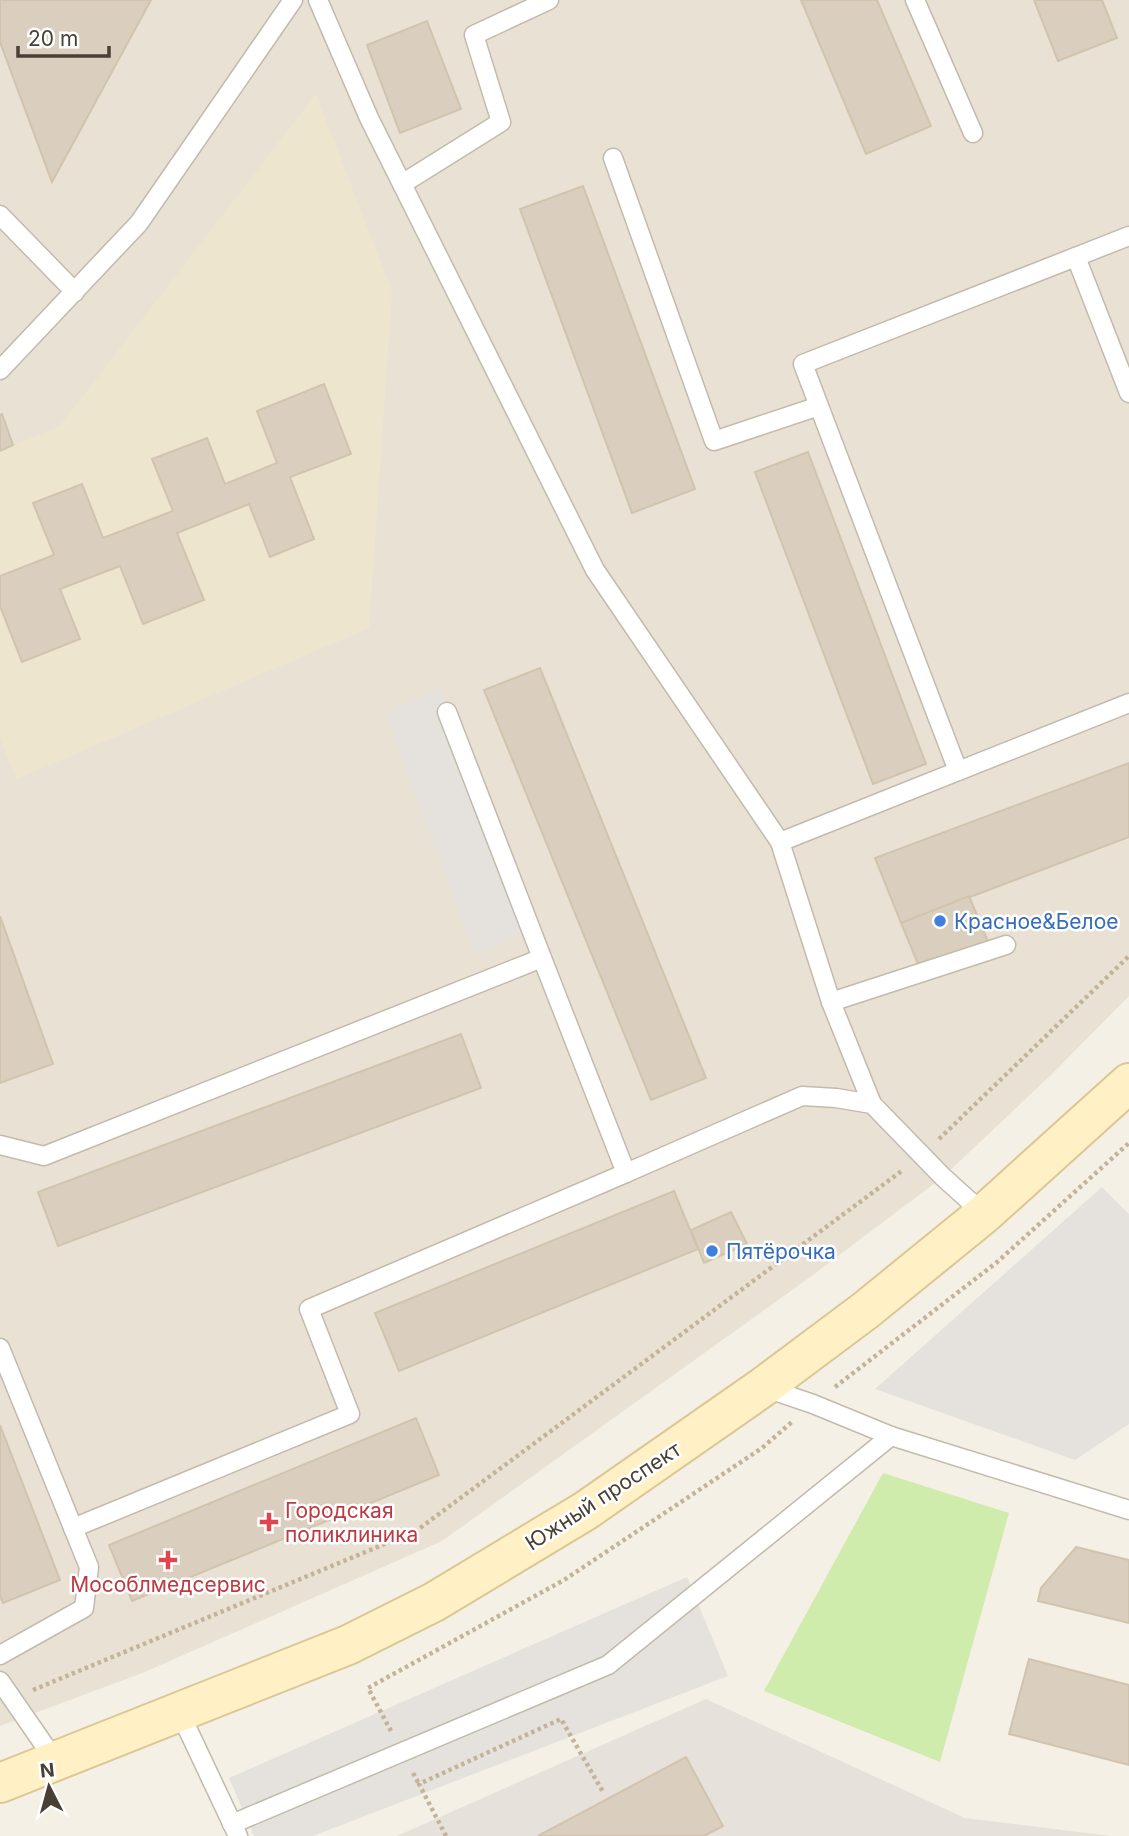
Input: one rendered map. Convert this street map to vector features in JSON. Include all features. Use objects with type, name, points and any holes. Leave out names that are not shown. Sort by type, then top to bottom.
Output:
[{"type":"main road","name":"Южный проспект","points":[[0,1783],[348,1645],[434,1602],[585,1511],[763,1387],[866,1310],[984,1214],[1129,1083]]},
{"type":"lane","points":[[0,370],[139,223],[293,0]]},
{"type":"lane","points":[[318,0],[369,118],[595,570],[780,842],[831,1002],[872,1104],[984,1214]]},
{"type":"lane","points":[[402,184],[501,122],[474,35],[549,0]]},
{"type":"lane","points":[[915,0],[973,133]]},
{"type":"lane","points":[[613,158],[714,441],[819,406]]},
{"type":"lane","points":[[0,215],[75,292]]},
{"type":"lane","points":[[958,771],[803,364],[1129,236]]},
{"type":"lane","points":[[1076,257],[1129,393]]},
{"type":"lane","points":[[780,842],[1129,703]]},
{"type":"lane","points":[[447,712],[626,1172]]},
{"type":"lane","points":[[831,1002],[1006,945]]},
{"type":"lane","points":[[0,1144],[44,1156],[542,958]]},
{"type":"lane","points":[[73,1528],[350,1413],[309,1309],[802,1096],[872,1104]]},
{"type":"lane","points":[[0,1348],[89,1567],[84,1608],[0,1656]]},
{"type":"lane","points":[[763,1387],[891,1436],[1129,1510]]},
{"type":"lane","points":[[180,1713],[235,1830],[402,1752],[608,1665],[891,1436]]},
{"type":"lane","points":[[0,1681],[56,1762]]},
{"type":"path","points":[[12,1698],[416,1531],[922,1156],[1129,956]]},
{"type":"path","points":[[446,1836],[368,1688],[564,1580],[762,1448],[813,1404],[996,1264],[1129,1143]]},
{"type":"path","points":[[419,1784],[561,1719],[603,1791]]},
{"type":"shaded area","points":[[0,0],[1129,0],[1129,996],[1052,1074],[943,1177],[809,1278],[442,1541],[145,1672],[0,1726]]},
{"type":"shaded area","points":[[316,94],[392,292],[369,628],[17,779],[0,739],[0,451],[60,426]]},
{"type":"shaded area","points":[[441,687],[533,931],[475,955],[386,714]]},
{"type":"shaded area","points":[[1102,1187],[1129,1214],[1129,1424],[1075,1460],[875,1389]]},
{"type":"shaded area","points":[[687,1577],[728,1676],[313,1836],[254,1836],[229,1778]]},
{"type":"shaded area","points":[[706,1699],[965,1818],[1111,1836],[397,1836]]},
{"type":"green space","points":[[883,1473],[1009,1513],[940,1762],[764,1691]]},
{"type":"building","points":[[0,0],[151,0],[52,182],[0,42]]},
{"type":"building","points":[[801,0],[877,0],[931,126],[866,154]]},
{"type":"building","points":[[1034,0],[1102,0],[1117,38],[1058,61]]},
{"type":"building","points":[[427,21],[461,109],[400,133],[367,45]]},
{"type":"building","points":[[583,186],[695,489],[632,513],[520,209]]},
{"type":"building","points":[[324,384],[351,454],[290,477],[314,539],[270,557],[249,504],[177,533],[204,600],[143,624],[120,566],[60,589],[80,639],[22,662],[0,606],[0,576],[54,555],[33,503],[82,484],[103,538],[173,511],[152,459],[207,438],[225,484],[277,463],[257,411]]},
{"type":"building","points":[[2,414],[13,445],[0,451],[0,415]]},
{"type":"building","points":[[808,452],[926,764],[873,784],[755,472]]},
{"type":"building","points":[[540,668],[706,1078],[651,1100],[484,690]]},
{"type":"building","points":[[1129,763],[1129,837],[901,923],[875,858]]},
{"type":"building","points":[[969,896],[989,944],[921,971],[901,923]]},
{"type":"building","points":[[0,916],[53,1064],[0,1083]]},
{"type":"building","points":[[461,1034],[481,1088],[58,1246],[38,1192]]},
{"type":"building","points":[[674,1191],[698,1249],[399,1371],[375,1313]]},
{"type":"building","points":[[731,1212],[747,1244],[704,1263],[691,1230]]},
{"type":"building","points":[[416,1418],[439,1475],[132,1601],[109,1545]]},
{"type":"building","points":[[0,1425],[60,1580],[3,1603],[0,1596]]},
{"type":"building","points":[[1076,1547],[1129,1560],[1129,1623],[1038,1601],[1041,1588]]},
{"type":"building","points":[[1029,1659],[1129,1685],[1129,1765],[1009,1734]]},
{"type":"building","points":[[686,1757],[723,1826],[704,1836],[538,1836]]},
{"type":"place","name":"Красное&Белое","points":[[940,921]]},
{"type":"place","name":"Пятёрочка","points":[[712,1251]]},
{"type":"place","name":"Городская поликлиника","points":[[269,1522]]},
{"type":"place","name":"Мособлмедсервис","points":[[168,1560]]}]
